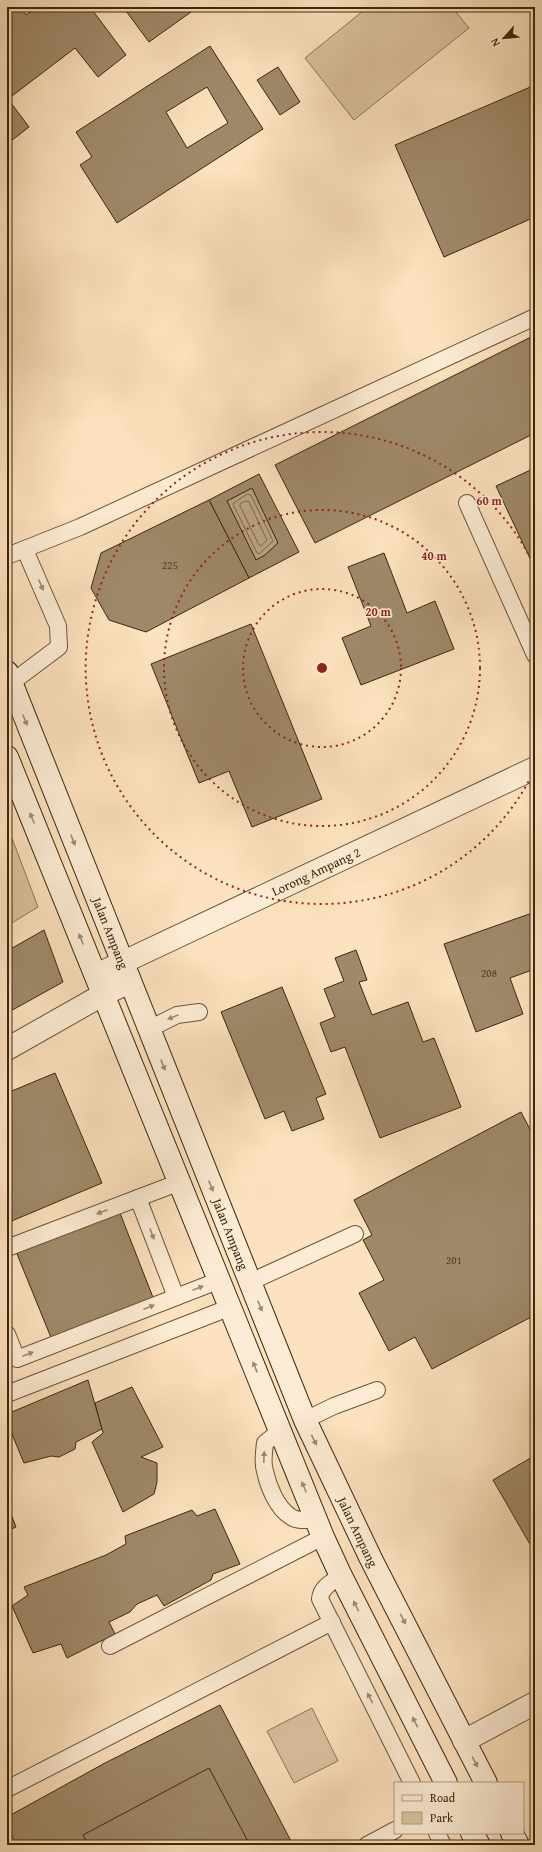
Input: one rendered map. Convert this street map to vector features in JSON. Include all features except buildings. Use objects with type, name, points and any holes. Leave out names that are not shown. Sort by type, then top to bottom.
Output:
[{"type":"main road","name":"Jalan Ampang","points":[[9,678],[305,1420],[371,1559],[485,1782]]},
{"type":"main road","points":[[7,757],[320,1528],[341,1576],[445,1782]]},
{"type":"main road","name":"Lorong Ampang 2","points":[[7,1049],[100,984],[535,768]]},
{"type":"main road","points":[[464,1741],[535,1703]]},
{"type":"main road","points":[[473,1834],[479,1845]]},
{"type":"main road","points":[[512,1834],[518,1845]]},
{"type":"lane","points":[[7,556],[80,527],[535,317]]},
{"type":"lane","points":[[467,502],[535,655]]},
{"type":"lane","points":[[9,678],[59,647],[58,626],[25,550]]},
{"type":"lane","points":[[149,1029],[177,1015],[199,1012]]},
{"type":"lane","points":[[7,1248],[180,1182]]},
{"type":"lane","points":[[138,1198],[176,1297]]},
{"type":"lane","points":[[250,1282],[355,1234]]},
{"type":"lane","points":[[7,1334],[17,1359],[220,1280]]},
{"type":"lane","points":[[7,1394],[231,1307]]},
{"type":"lane","points":[[305,1420],[334,1406],[377,1390]]},
{"type":"lane","points":[[281,1430],[274,1434],[265,1444],[263,1457],[264,1471],[271,1489],[281,1508],[290,1517],[320,1528]]},
{"type":"lane","points":[[110,1646],[320,1528]]},
{"type":"lane","points":[[341,1576],[323,1589],[320,1599],[412,1782]]},
{"type":"lane","points":[[7,1789],[332,1622]]},
{"type":"lane","points":[[368,1845],[394,1831]]},
{"type":"lane","points":[[438,1834],[443,1845]]},
{"type":"green space","points":[[368,7],[452,7],[469,28],[354,120],[305,58]]},
{"type":"green space","points":[[7,825],[38,907],[7,926]]},
{"type":"green space","points":[[312,1708],[338,1761],[294,1783],[267,1731]]},
{"type":"water","points":[[252,488],[278,543],[265,555],[256,560],[227,501]]}]
